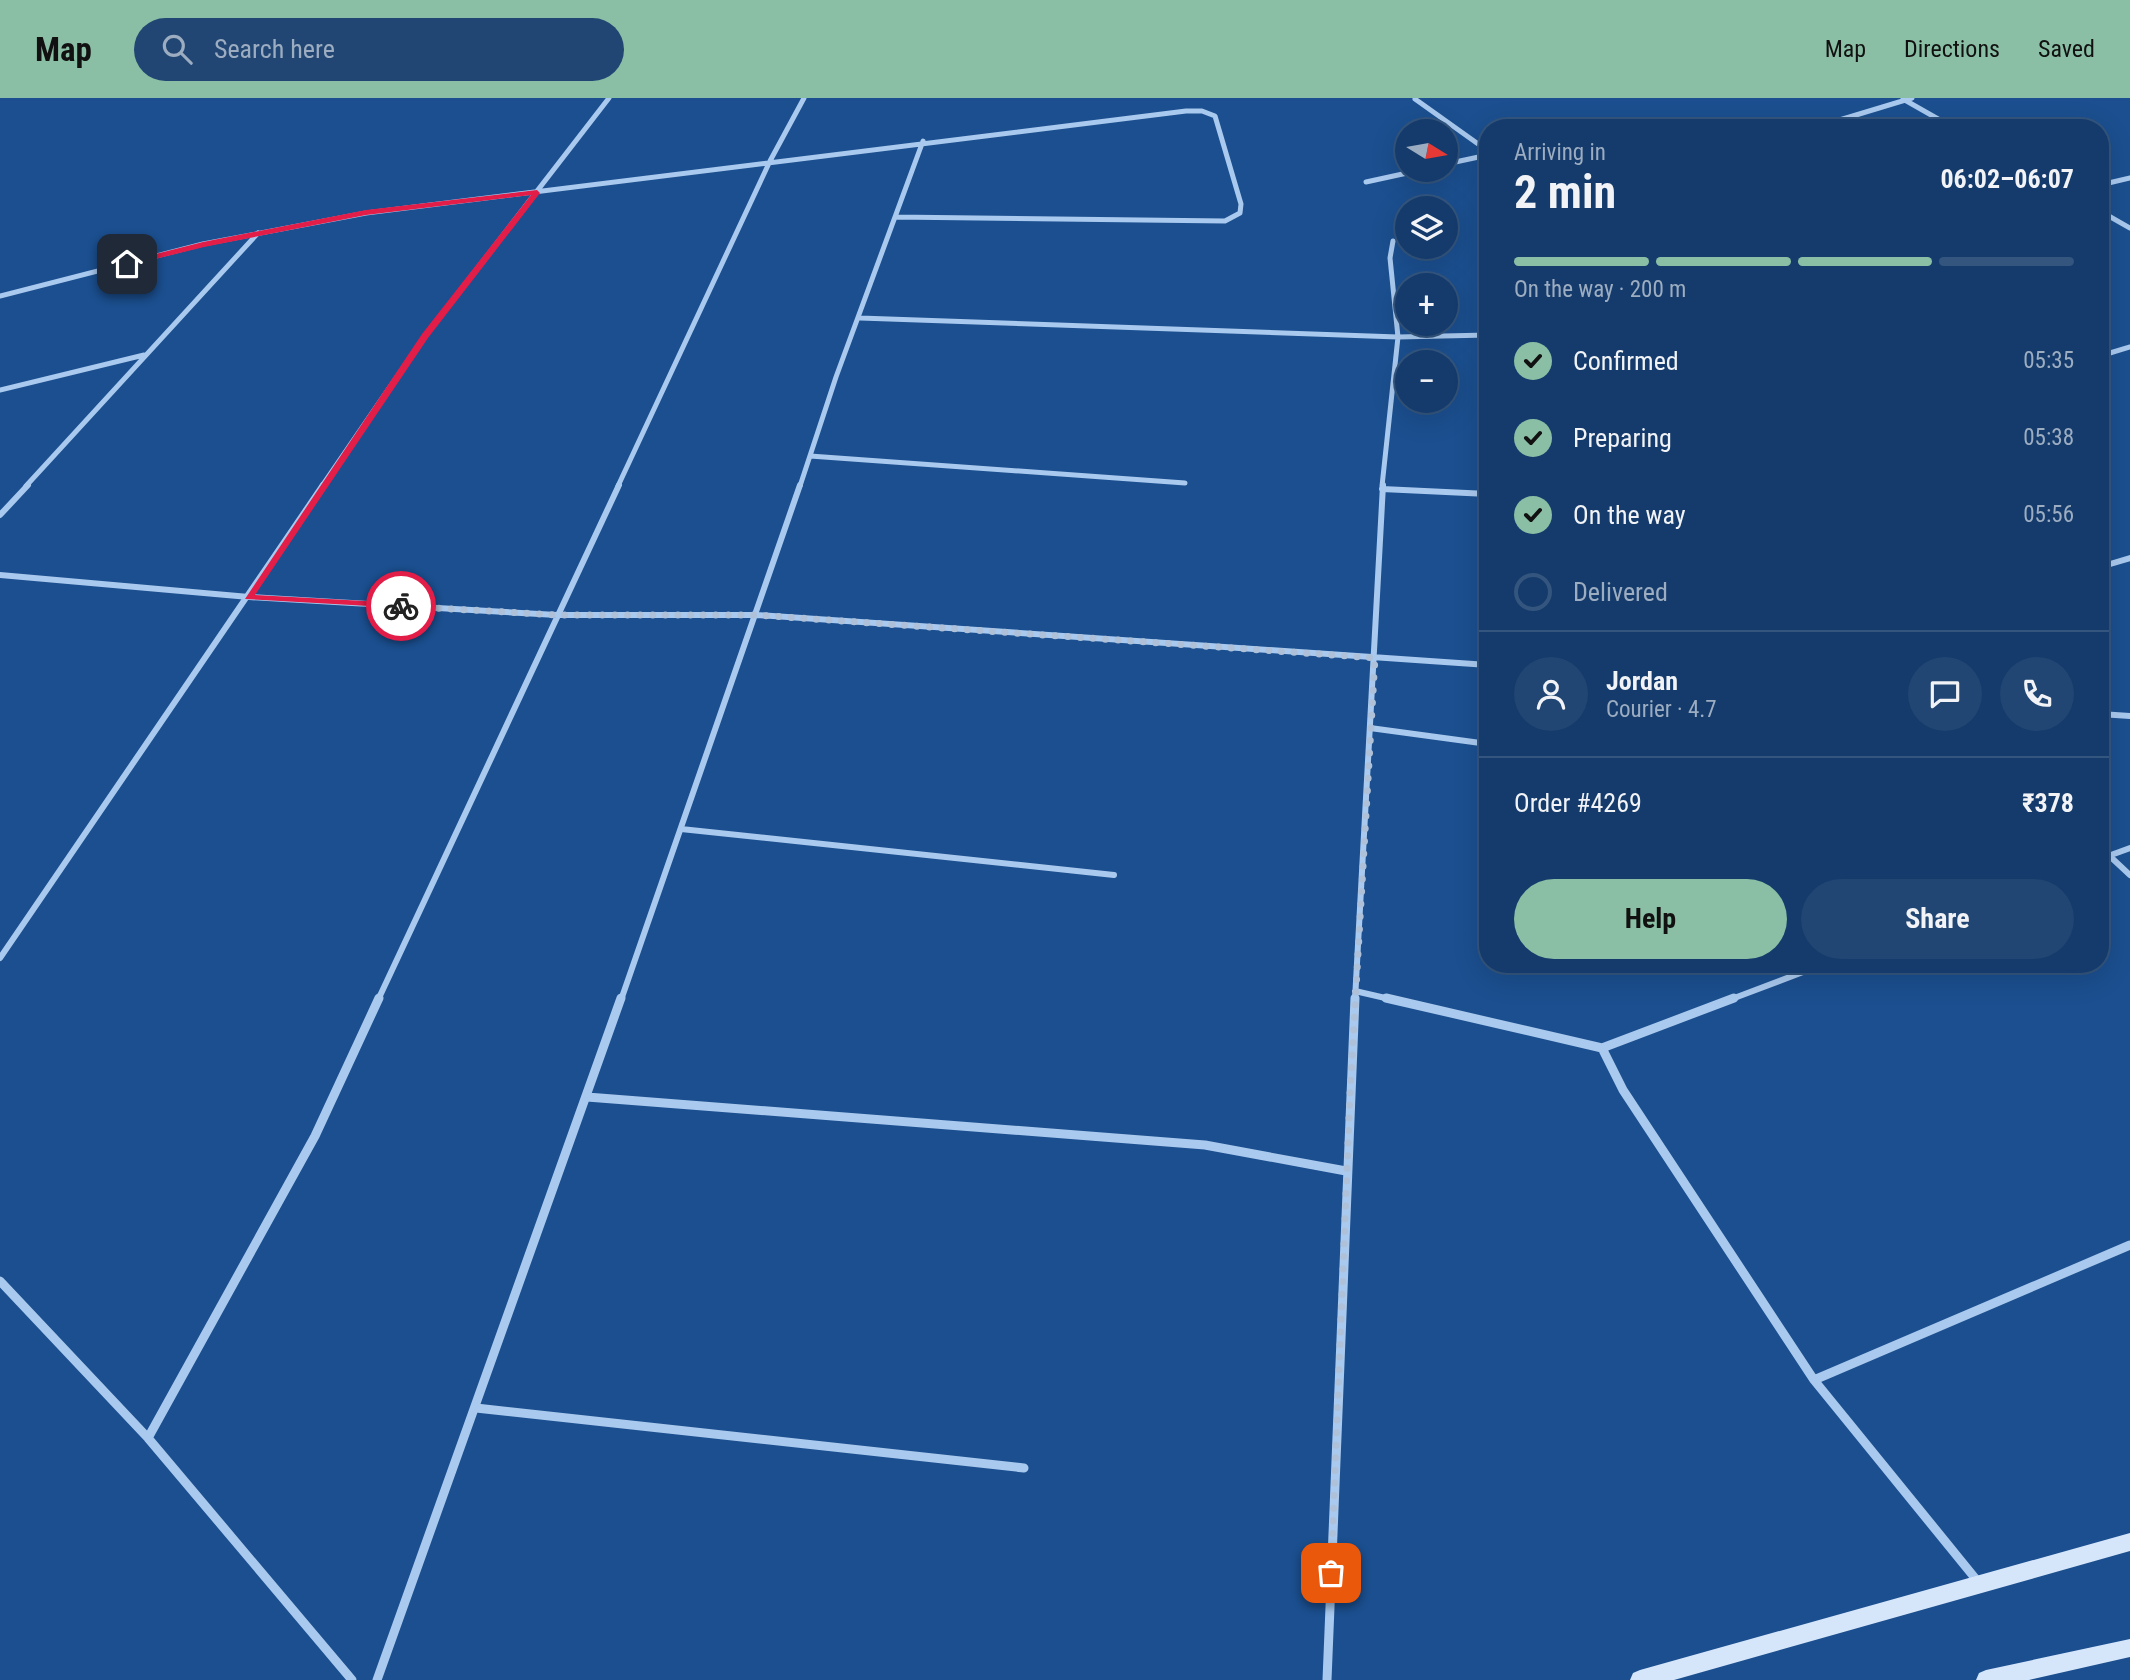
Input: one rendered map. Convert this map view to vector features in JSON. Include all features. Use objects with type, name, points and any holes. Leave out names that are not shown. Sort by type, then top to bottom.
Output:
[{"type":"street","points":[[0,958],[425,336],[609,98]]},
{"type":"street","points":[[148,1438],[315,1136],[770,161],[804,98]]},
{"type":"street","points":[[1841,119],[1912,98]]},
{"type":"street","points":[[1415,99],[1479,146]]},
{"type":"street","points":[[1904,99],[1938,119]]},
{"type":"street","points":[[0,296],[259,233],[366,213],[923,141],[1202,111],[1215,116],[1220,124],[1241,204],[1240,213],[1225,220],[1201,221],[895,217]]},
{"type":"street","points":[[376,1680],[587,1097],[757,615],[836,377],[860,318],[923,141]]},
{"type":"street","points":[[1458,161],[1479,155]]},
{"type":"street","points":[[1366,182],[1395,176]]},
{"type":"street","points":[[2109,183],[2130,178]]},
{"type":"street","points":[[2109,216],[2130,228]]},
{"type":"street","points":[[0,515],[259,233]]},
{"type":"street","points":[[1327,1680],[1355,991],[1382,489],[1398,337],[1390,258],[1394,241]]},
{"type":"street","points":[[860,318],[1398,337],[1479,335]]},
{"type":"street","points":[[2109,353],[2130,347]]},
{"type":"street","points":[[0,390],[145,355]]},
{"type":"street","points":[[810,456],[1185,483]]},
{"type":"street","points":[[1382,489],[1479,494]]},
{"type":"street","points":[[2109,564],[2130,558]]},
{"type":"street","points":[[0,575],[248,597],[557,615],[757,615],[1479,664]]},
{"type":"street","points":[[2109,715],[2130,716]]},
{"type":"street","points":[[1370,728],[1479,743]]},
{"type":"street","points":[[681,829],[1114,875]]},
{"type":"street","points":[[2130,848],[2110,856],[2130,875]]},
{"type":"street","points":[[1355,991],[1602,1048],[1800,973]]},
{"type":"street","points":[[1602,1048],[1623,1090],[1814,1380],[1980,1584]]},
{"type":"street","points":[[587,1097],[1205,1145],[1346,1171]]},
{"type":"street","points":[[1814,1380],[2130,1245]]},
{"type":"street","points":[[0,1281],[148,1438],[352,1680]]},
{"type":"street","points":[[476,1408],[1024,1468]]},
{"type":"street","points":[[1640,1680],[2130,1542]]},
{"type":"street","points":[[1986,1680],[2130,1648]]},
{"type":"way so far","points":[[401,606],[557,615],[757,615],[1375,658],[1346,1171],[1331,1573]]},
{"type":"route","points":[[127,264],[203,244],[366,213],[537,192],[425,336],[248,597],[401,606]]}]
